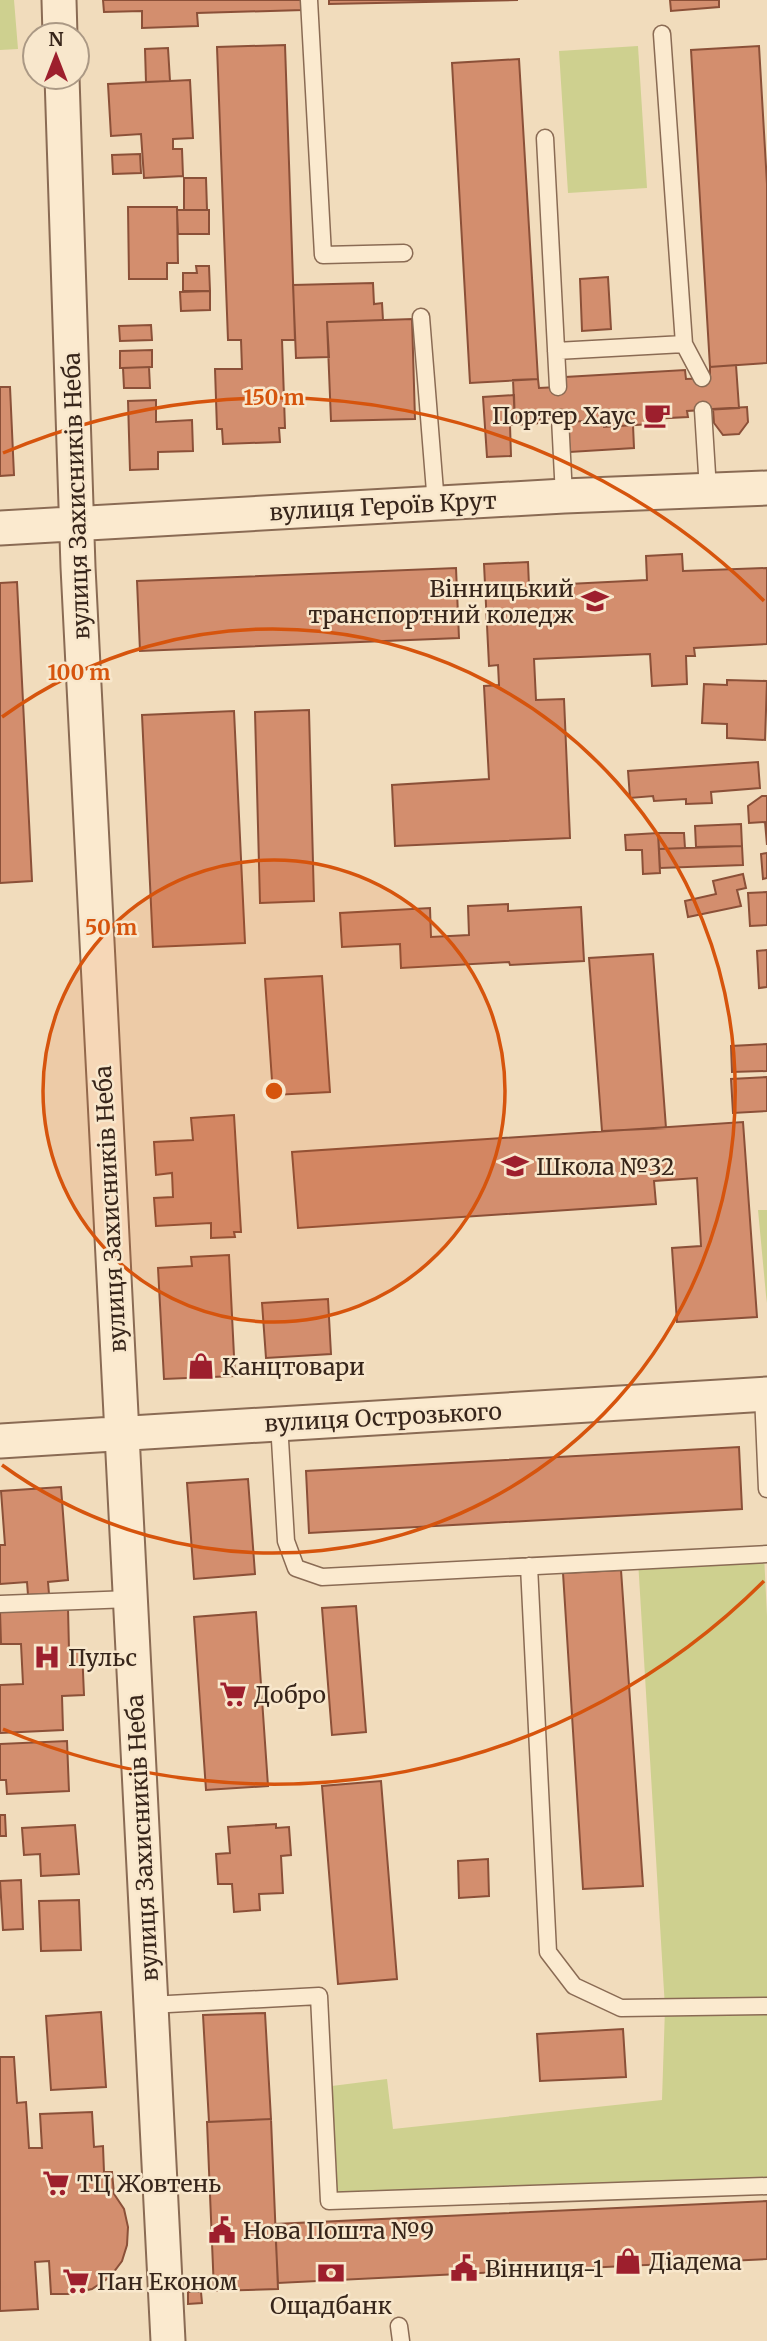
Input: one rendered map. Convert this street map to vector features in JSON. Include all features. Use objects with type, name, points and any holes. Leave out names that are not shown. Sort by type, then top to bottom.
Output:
[{"type":"street","points":[[59,0],[60,21]]},
{"type":"street","name":"вулиця Захисників Неба","points":[[62,91],[76,524],[167,2341]]},
{"type":"street","name":"вулиця Героїв Крут","points":[[0,528],[564,496],[767,488]]},
{"type":"street","name":"вулиця Острозького","points":[[0,1441],[765,1394]]},
{"type":"lane","points":[[309,0],[323,256],[404,253]]},
{"type":"lane","points":[[662,34],[684,344],[702,378]]},
{"type":"lane","points":[[545,138],[558,387]]},
{"type":"lane","points":[[421,317],[436,504]]},
{"type":"lane","points":[[556,351],[684,344]]},
{"type":"lane","points":[[704,410],[708,490]]},
{"type":"lane","points":[[560,418],[564,496]]},
{"type":"lane","points":[[765,1394],[767,1489]]},
{"type":"lane","points":[[279,1423],[286,1541],[296,1567],[322,1577],[767,1554]]},
{"type":"lane","points":[[528,1566],[548,1952],[574,1986],[621,2008],[767,2006]]},
{"type":"lane","points":[[0,1604],[130,1599]]},
{"type":"lane","points":[[150,2005],[319,1996],[329,2202],[767,2186]]},
{"type":"green space","points":[[0,0],[14,0],[18,49],[0,50]]},
{"type":"green space","points":[[638,46],[647,188],[568,193],[559,51]]},
{"type":"green space","points":[[758,1210],[767,1210],[767,1303],[766,1295]]},
{"type":"green space","points":[[764,1554],[767,1616],[767,2186],[329,2201],[324,2087],[387,2079],[393,2129],[662,2100],[665,2008],[638,1560]]},
{"type":"building","points":[[103,0],[303,0],[303,10],[197,13],[198,26],[142,28],[142,11],[104,12]]},
{"type":"building","points":[[329,0],[518,0],[329,4]]},
{"type":"building","points":[[670,0],[719,0],[719,7],[671,11]]},
{"type":"building","points":[[285,45],[295,340],[282,340],[285,428],[279,428],[280,442],[223,444],[222,429],[217,429],[215,369],[242,369],[241,340],[228,340],[217,47]]},
{"type":"building","points":[[759,46],[767,184],[767,363],[710,367],[691,50]]},
{"type":"building","points":[[168,48],[170,81],[146,82],[145,49]]},
{"type":"building","points":[[519,59],[538,379],[470,383],[452,63]]},
{"type":"building","points":[[190,80],[193,138],[173,139],[173,149],[182,149],[183,176],[144,178],[141,134],[111,136],[108,84]]},
{"type":"building","points":[[140,154],[141,173],[113,174],[112,155]]},
{"type":"building","points":[[184,178],[206,178],[207,210],[184,210]]},
{"type":"building","points":[[128,207],[177,207],[178,263],[167,263],[167,279],[129,279]]},
{"type":"building","points":[[177,210],[209,210],[209,234],[178,234]]},
{"type":"building","points":[[196,266],[209,266],[210,291],[183,291],[183,273],[197,273]]},
{"type":"building","points":[[608,277],[611,329],[582,331],[580,279]]},
{"type":"building","points":[[373,283],[374,304],[382,303],[383,320],[327,322],[329,357],[296,358],[293,285]]},
{"type":"building","points":[[210,291],[210,310],[181,311],[180,292]]},
{"type":"building","points":[[412,319],[415,419],[331,421],[327,322]]},
{"type":"building","points":[[151,325],[152,340],[120,341],[119,326]]},
{"type":"building","points":[[152,350],[152,367],[120,368],[120,351]]},
{"type":"building","points":[[736,365],[739,408],[687,411],[688,417],[650,419],[651,424],[604,427],[604,420],[567,422],[567,417],[540,419],[540,423],[515,425],[513,380],[538,379],[539,388],[558,387],[565,377],[685,370],[686,379],[710,378],[710,367]]},
{"type":"building","points":[[149,367],[150,388],[124,388],[123,368]]},
{"type":"building","points":[[0,387],[10,387],[14,475],[0,476]]},
{"type":"building","points":[[514,395],[515,425],[510,425],[511,456],[487,457],[483,397]]},
{"type":"building","points":[[156,400],[156,422],[192,420],[193,451],[158,452],[158,469],[130,470],[128,401]]},
{"type":"building","points":[[747,407],[748,422],[739,434],[723,435],[714,423],[713,409]]},
{"type":"building","points":[[604,420],[604,427],[633,425],[634,448],[570,452],[567,422]]},
{"type":"building","name":"Вінницький транспортний коледж","points":[[682,554],[683,571],[767,568],[767,644],[694,648],[695,656],[686,656],[687,684],[652,686],[650,654],[534,659],[536,700],[564,699],[570,838],[395,846],[392,785],[489,779],[484,686],[499,685],[498,665],[489,666],[484,564],[528,562],[529,586],[647,580],[646,556]]},
{"type":"building","points":[[456,568],[459,638],[140,651],[137,581]]},
{"type":"building","points":[[17,582],[32,881],[0,883],[0,583]]},
{"type":"building","points":[[727,680],[767,681],[765,740],[727,738],[727,724],[702,723],[704,684],[727,685]]},
{"type":"building","points":[[309,710],[314,901],[260,903],[255,712]]},
{"type":"building","points":[[234,711],[245,943],[153,947],[142,715]]},
{"type":"building","points":[[758,762],[760,788],[711,792],[712,803],[686,804],[686,799],[654,801],[653,796],[630,798],[628,771]]},
{"type":"building","points":[[762,796],[767,796],[767,845],[765,822],[749,823],[748,806]]},
{"type":"building","points":[[741,824],[742,846],[696,847],[695,826]]},
{"type":"building","points":[[658,833],[660,873],[643,874],[642,850],[626,850],[625,835]]},
{"type":"building","points":[[658,833],[684,833],[685,848],[659,849]]},
{"type":"building","points":[[742,846],[743,865],[660,868],[659,849]]},
{"type":"building","points":[[767,853],[767,878],[763,879],[761,854]]},
{"type":"building","points":[[743,874],[746,888],[737,890],[741,906],[688,917],[685,901],[716,894],[713,881]]},
{"type":"building","points":[[767,892],[767,925],[750,926],[748,893]]},
{"type":"building","points":[[508,904],[508,911],[581,907],[584,961],[401,968],[400,944],[342,947],[340,913],[430,908],[431,937],[469,935],[468,906]]},
{"type":"building","points":[[767,950],[767,987],[759,988],[757,951]]},
{"type":"building","points":[[653,954],[666,1128],[602,1131],[589,958]]},
{"type":"building","points":[[322,976],[330,1092],[273,1095],[265,979]]},
{"type":"building","points":[[767,1044],[767,1071],[732,1072],[731,1046]]},
{"type":"building","points":[[767,1077],[767,1111],[733,1113],[731,1079]]},
{"type":"building","points":[[234,1115],[241,1232],[234,1232],[235,1237],[211,1238],[211,1223],[156,1226],[154,1198],[173,1197],[172,1173],[156,1175],[154,1142],[193,1140],[191,1118]]},
{"type":"building","points":[[743,1122],[757,1317],[677,1322],[672,1248],[701,1246],[697,1178],[654,1181],[656,1204],[298,1228],[292,1152]]},
{"type":"building","points":[[229,1255],[235,1376],[164,1379],[158,1268],[192,1266],[191,1257]]},
{"type":"building","points":[[328,1299],[331,1354],[266,1358],[262,1303]]},
{"type":"building","points":[[739,1447],[742,1509],[309,1533],[306,1471]]},
{"type":"building","points":[[248,1479],[255,1574],[194,1579],[187,1483]]},
{"type":"building","points":[[61,1487],[68,1580],[48,1582],[49,1594],[28,1595],[27,1582],[0,1584],[0,1545],[5,1545],[1,1491]]},
{"type":"building","points":[[621,1570],[643,1886],[583,1889],[563,1573]]},
{"type":"building","points":[[356,1606],[366,1732],[332,1735],[322,1608]]},
{"type":"building","points":[[68,1608],[69,1650],[82,1649],[84,1695],[62,1696],[63,1730],[0,1733],[0,1685],[23,1684],[21,1644],[1,1644],[0,1611]]},
{"type":"building","points":[[256,1612],[268,1786],[206,1790],[194,1617]]},
{"type":"building","points":[[67,1741],[69,1791],[7,1794],[6,1780],[0,1780],[0,1744]]},
{"type":"building","points":[[381,1781],[397,1979],[338,1984],[322,1786]]},
{"type":"building","points":[[0,1815],[5,1815],[6,1836],[0,1836]]},
{"type":"building","points":[[276,1824],[276,1828],[289,1827],[291,1855],[281,1856],[283,1893],[259,1894],[260,1910],[234,1912],[232,1884],[218,1884],[216,1854],[230,1853],[228,1827]]},
{"type":"building","points":[[75,1825],[79,1874],[41,1876],[40,1854],[24,1855],[22,1828]]},
{"type":"building","points":[[488,1859],[489,1896],[459,1898],[458,1861]]},
{"type":"building","points":[[21,1880],[23,1929],[3,1930],[0,1881]]},
{"type":"building","points":[[79,1900],[81,1950],[41,1951],[39,1901]]},
{"type":"building","points":[[101,2012],[106,2087],[51,2090],[46,2016]]},
{"type":"building","points":[[265,2013],[271,2119],[209,2122],[203,2015]]},
{"type":"building","points":[[623,2029],[626,2077],[540,2081],[537,2034]]},
{"type":"building","name":"ТЦ Жовтень","points":[[0,2057],[14,2057],[17,2103],[26,2102],[29,2148],[42,2148],[40,2114],[92,2112],[94,2147],[103,2146],[104,2172],[112,2172],[114,2194],[124,2209],[128,2227],[127,2245],[122,2261],[110,2277],[92,2289],[51,2294],[49,2261],[35,2262],[38,2309],[0,2311]]},
{"type":"building","points":[[271,2119],[278,2289],[214,2291],[207,2122]]},
{"type":"building","points":[[767,2201],[767,2259],[278,2283],[275,2224]]},
{"type":"building","points":[[188,2292],[201,2292],[202,2303],[188,2304]]},
{"type":"place","name":"Портер Хаус","points":[[657,415]]},
{"type":"place","name":"Вінницький транспортний коледж","points":[[595,601]]},
{"type":"place","name":"Школа №32","points":[[515,1166]]},
{"type":"place","name":"Канцтовари","points":[[201,1366]]},
{"type":"place","name":"Пульс","points":[[47,1657]]},
{"type":"place","name":"Добро","points":[[233,1694]]},
{"type":"place","name":"ТЦ Жовтень","points":[[56,2183]]},
{"type":"place","name":"Нова Пошта №9","points":[[222,2230]]},
{"type":"place","name":"Діадема","points":[[628,2261]]},
{"type":"place","name":"Вінниця-1","points":[[464,2268]]},
{"type":"place","name":"Ощадбанк","points":[[331,2273]]},
{"type":"place","name":"Пан Економ","points":[[76,2281]]}]
